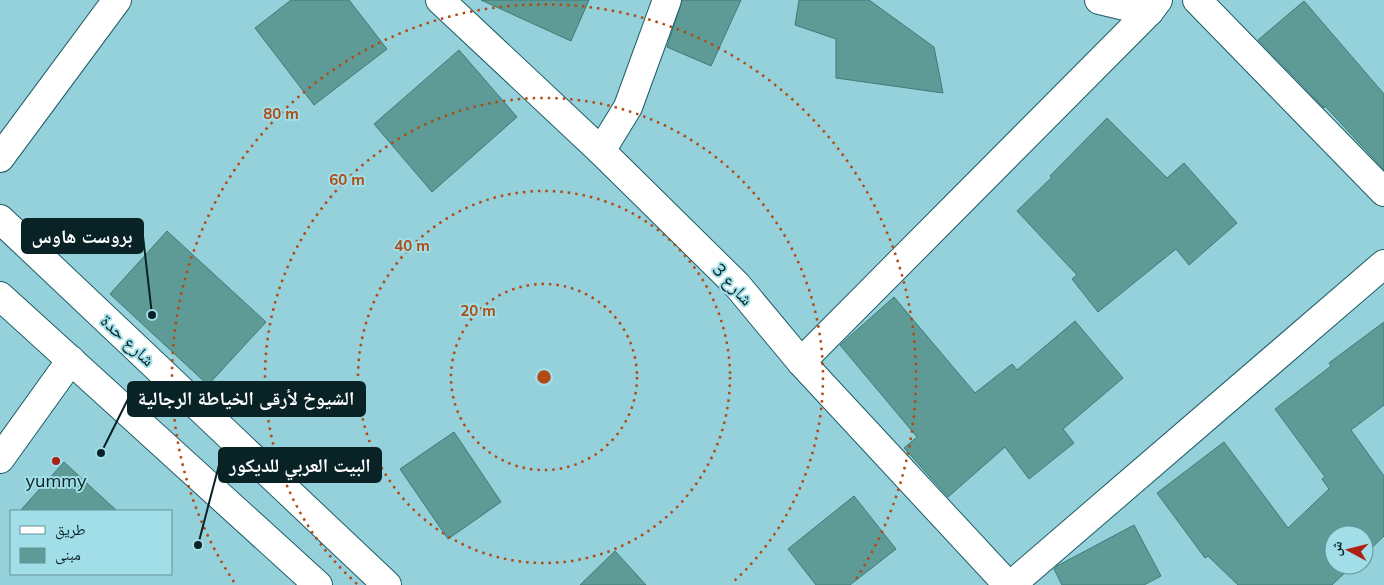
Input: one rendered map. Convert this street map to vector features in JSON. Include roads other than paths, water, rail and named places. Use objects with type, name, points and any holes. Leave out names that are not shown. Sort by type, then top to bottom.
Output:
[{"type":"street","points":[[0,158],[117,0]]},
{"type":"street","name":"شارع 3","points":[[440,0],[601,151],[737,285],[801,362],[1009,585]]},
{"type":"street","points":[[601,151],[628,107],[667,0]]},
{"type":"street","points":[[1099,0],[1154,6]]},
{"type":"street","points":[[1197,0],[1384,192]]},
{"type":"street","points":[[801,362],[1154,6]]},
{"type":"street","name":"شارع حدة","points":[[0,219],[387,585]]},
{"type":"street","points":[[1009,585],[1384,264]]},
{"type":"street","points":[[0,296],[318,585]]},
{"type":"street","points":[[0,459],[71,360]]},
{"type":"place","name":"بروست هاوس","points":[[152,315]]},
{"type":"place","name":"الشيوخ لأرقى الخياطة الرجالية","points":[[101,453]]},
{"type":"place","name":"yummy","points":[[56,461]]},
{"type":"place","name":"البيت العربي للديكور","points":[[198,545]]}]
